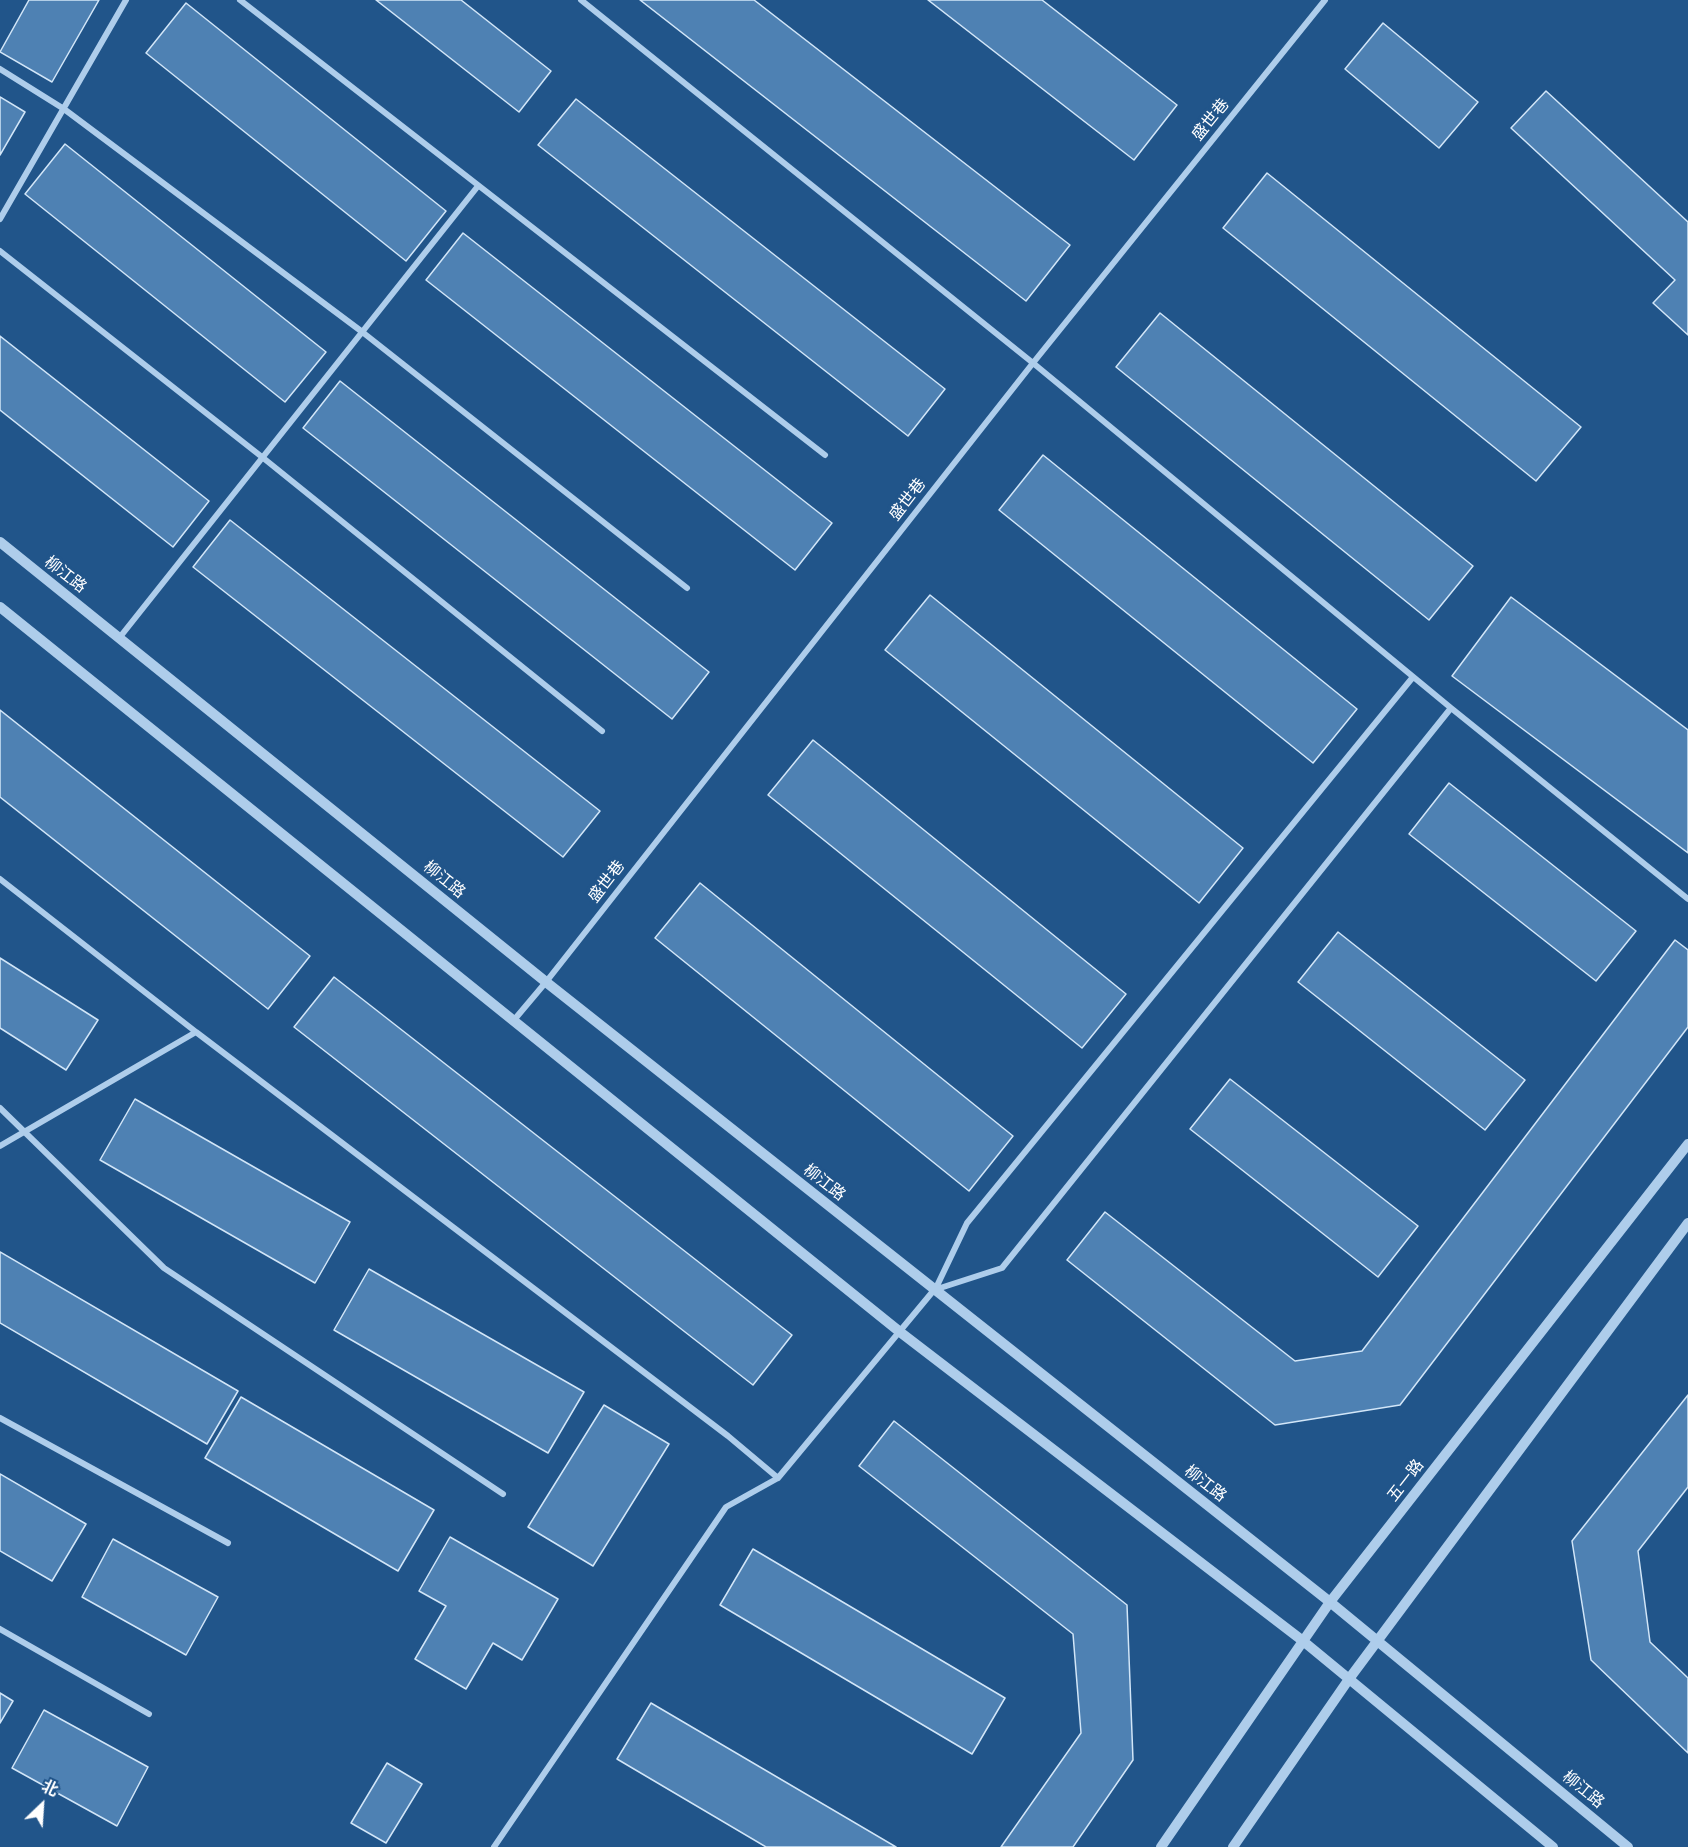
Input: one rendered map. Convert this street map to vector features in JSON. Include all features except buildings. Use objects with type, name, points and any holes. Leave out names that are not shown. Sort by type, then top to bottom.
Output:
[{"type":"street","points":[[0,219],[126,0]]},
{"type":"street","points":[[240,0],[825,455]]},
{"type":"street","points":[[581,0],[1033,363],[1413,677],[1688,899]]},
{"type":"street","name":"盛世巷","points":[[514,1020],[1033,363],[1325,0]]},
{"type":"street","points":[[0,69],[64,109],[361,332],[687,588]]},
{"type":"street","points":[[120,637],[478,186]]},
{"type":"street","points":[[0,252],[262,457],[602,731]]},
{"type":"street","name":"柳江路","points":[[0,542],[546,982],[1330,1602],[1628,1847]]},
{"type":"street","points":[[0,607],[900,1332],[1303,1641],[1553,1847]]},
{"type":"street","points":[[494,1847],[726,1507],[778,1478],[900,1332],[934,1290],[967,1223],[1413,677]]},
{"type":"street","points":[[934,1290],[1002,1268],[1451,708]]},
{"type":"street","points":[[0,879],[196,1032],[728,1436],[778,1478]]},
{"type":"street","points":[[0,1146],[196,1032]]},
{"type":"street","points":[[0,1108],[164,1268],[503,1494]]},
{"type":"street","name":"五一路","points":[[1161,1847],[1330,1602],[1688,1144]]},
{"type":"street","points":[[1233,1847],[1349,1679],[1688,1223]]},
{"type":"street","points":[[0,1418],[228,1543]]},
{"type":"street","points":[[0,1629],[149,1714]]}]
